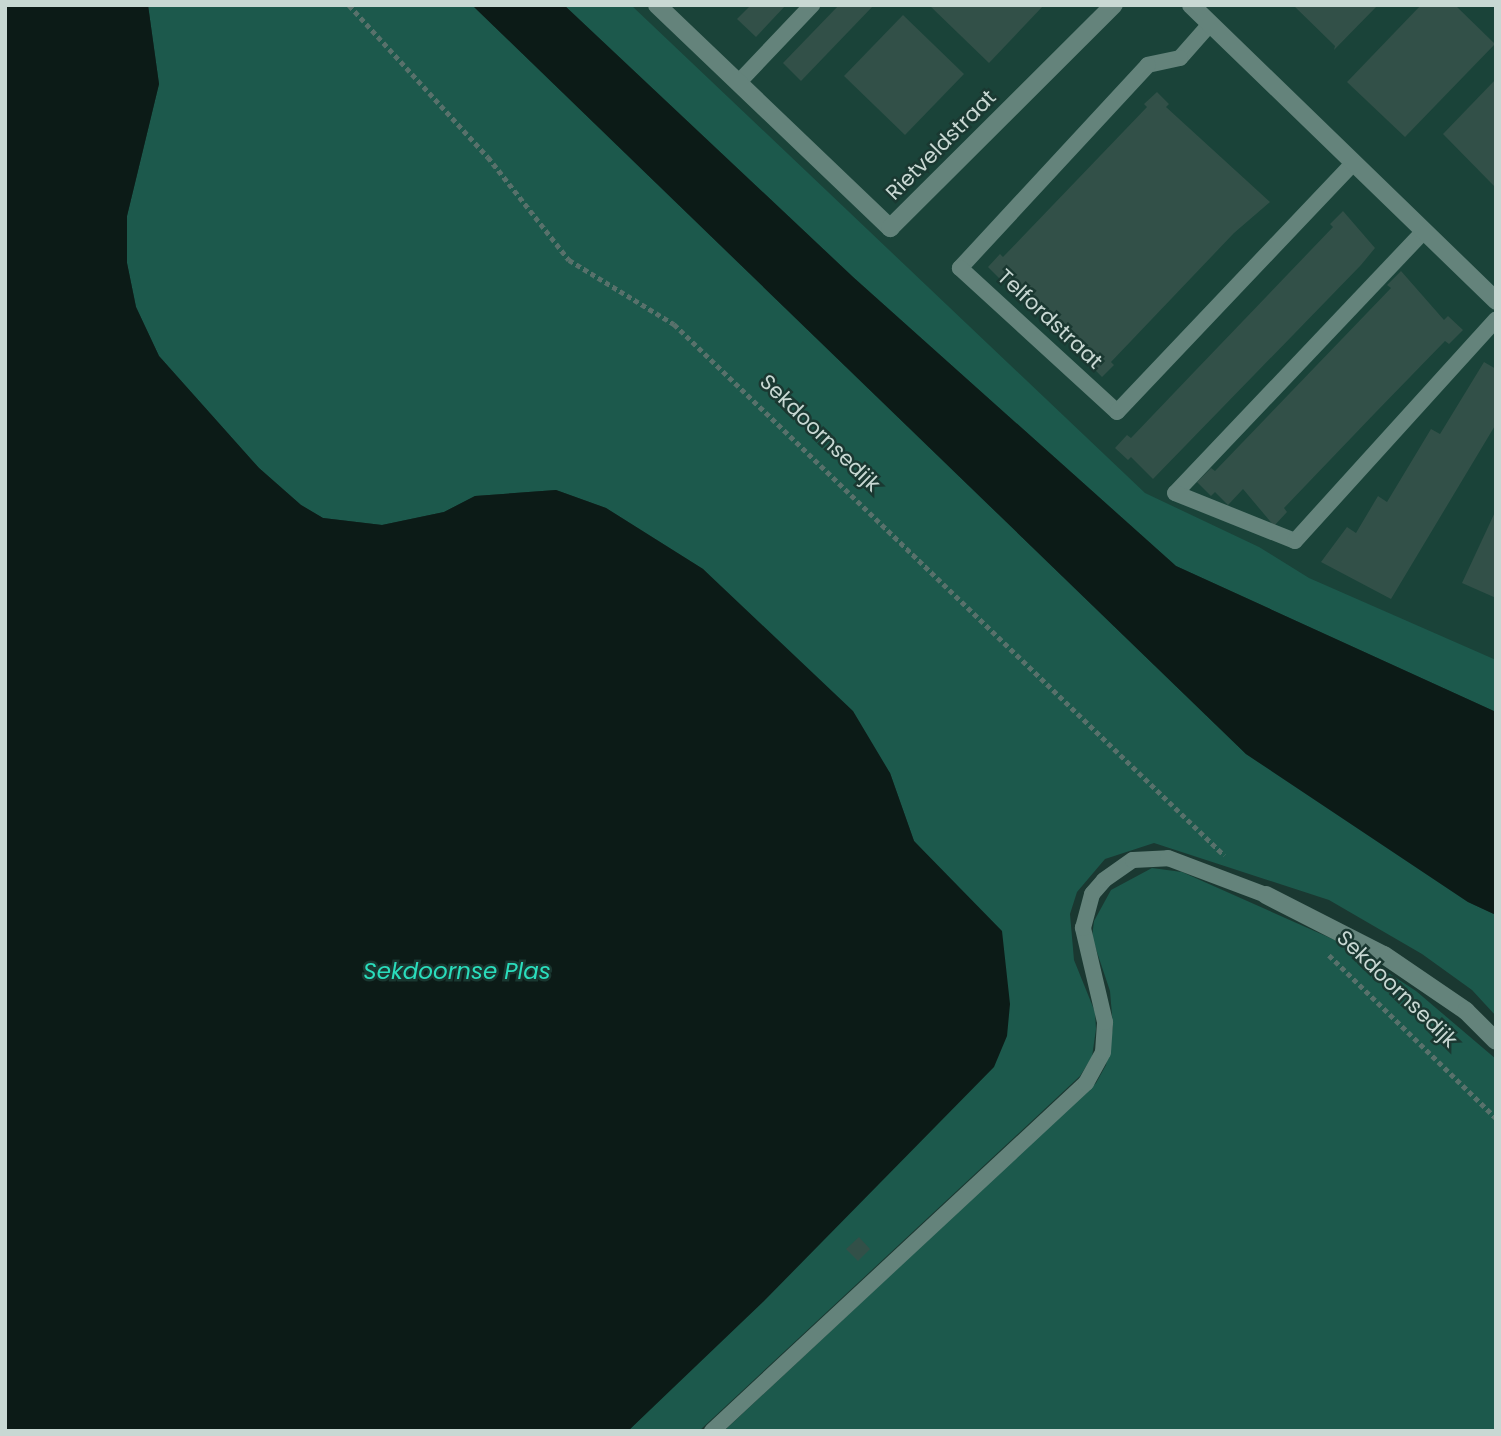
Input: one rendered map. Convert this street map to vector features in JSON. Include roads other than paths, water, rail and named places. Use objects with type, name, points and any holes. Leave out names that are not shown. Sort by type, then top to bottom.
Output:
[{"type":"street","name":"Rietveldstraat","points":[[657,5],[890,228],[1114,5]]},
{"type":"street","points":[[1191,5],[1496,301]]},
{"type":"street","name":"Sekdoornsedijk","points":[[1266,895],[1384,955],[1465,1011],[1496,1041]]},
{"type":"lane","points":[[738,82],[813,5]]},
{"type":"lane","name":"Telfordstraat","points":[[1210,24],[1180,58],[1147,65],[960,268],[1117,412],[1353,163]]},
{"type":"lane","points":[[1424,231],[1175,494],[1294,541],[1496,319]]},
{"type":"lane","points":[[712,1431],[1086,1083],[1103,1052],[1105,1022],[1083,928],[1092,894],[1104,880],[1133,860],[1168,858],[1266,895]]},
{"type":"water","name":"Sekdoornse Plas","points":[[5,5],[148,5],[159,84],[127,216],[127,263],[136,307],[159,356],[259,468],[301,505],[323,518],[382,525],[444,512],[475,496],[556,490],[606,508],[703,569],[853,711],[890,773],[914,841],[1002,931],[1010,1004],[1007,1036],[994,1067],[764,1301],[628,1431],[5,1431]]},
{"type":"water","points":[[472,5],[564,5],[853,277],[1176,566],[1496,712],[1496,915],[1468,902],[1246,754]]}]
